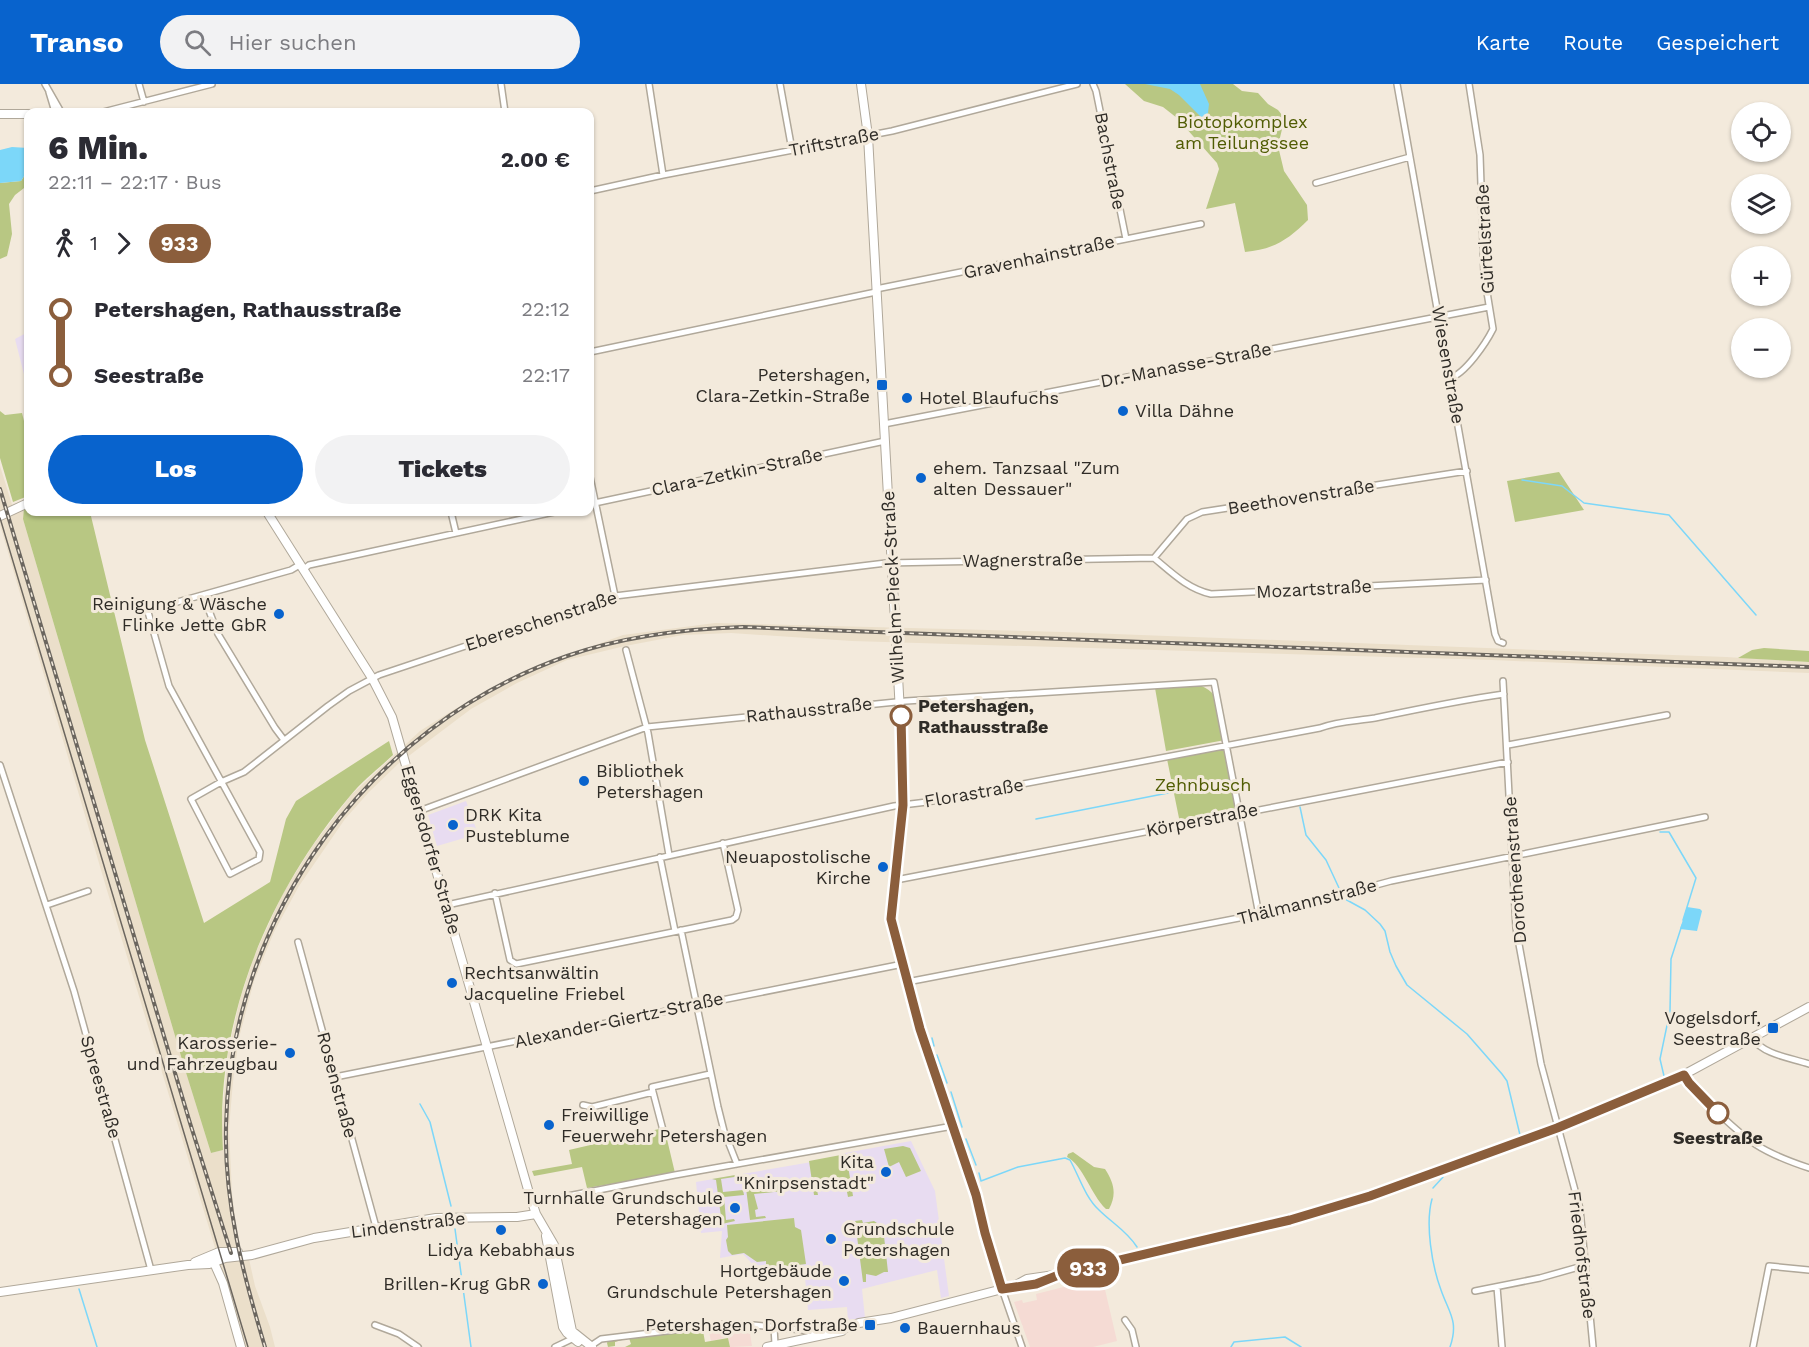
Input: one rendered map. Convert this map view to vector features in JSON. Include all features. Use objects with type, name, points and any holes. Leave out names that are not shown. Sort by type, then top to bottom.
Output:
[{"type":"street","points":[[45,84],[59,108]]},
{"type":"street","points":[[139,84],[144,102]]},
{"type":"street","points":[[119,108],[212,84]]},
{"type":"street","points":[[501,84],[504,108]]},
{"type":"street","points":[[649,84],[663,175]]},
{"type":"street","points":[[780,84],[792,150]]},
{"type":"street","name":"Wilhelm-Pieck-Straße","points":[[861,84],[868,135],[900,701],[903,805],[891,919],[920,1029],[976,1195],[1002,1289]]},
{"type":"street","name":"Triftstraße","points":[[594,190],[868,135],[1077,84]]},
{"type":"street","name":"Bachstraße","points":[[1093,84],[1126,239]]},
{"type":"street","name":"Wiesenstraße","points":[[1397,84],[1495,634],[1498,641],[1503,643]]},
{"type":"street","name":"Gürtelstraße","points":[[1450,378],[1457,376],[1463,370],[1493,329],[1484,274],[1480,155],[1469,84]]},
{"type":"street","points":[[49,91],[54,108]]},
{"type":"street","points":[[0,114],[24,116]]},
{"type":"street","points":[[1316,183],[1348,172],[1410,157]]},
{"type":"street","name":"Gravenhainstraße","points":[[594,351],[1201,224]]},
{"type":"street","name":"Dr.-Manasse-Straße","points":[[884,424],[1489,307]]},
{"type":"street","name":"Clara-Zetkin-Straße","points":[[594,503],[885,441]]},
{"type":"street","name":"Beethovenstraße","points":[[1154,558],[1187,519],[1202,512],[1467,471]]},
{"type":"street","points":[[0,516],[24,505]]},
{"type":"street","points":[[594,511],[615,596]]},
{"type":"street","name":"Eggersdorfer Straße","points":[[270,516],[372,678],[392,717],[536,1214]]},
{"type":"street","points":[[452,516],[456,533]]},
{"type":"street","points":[[221,782],[169,686],[149,610],[309,565],[535,516]]},
{"type":"street","name":"Wagnerstraße","points":[[892,563],[1154,558]]},
{"type":"street","name":"Mozartstraße","points":[[1154,558],[1193,588],[1211,594],[1485,580]]},
{"type":"street","name":"Ebereschenstraße","points":[[221,782],[261,852],[259,859],[231,874],[191,799],[221,782],[244,772],[341,696],[372,678],[615,596],[892,563]]},
{"type":"street","points":[[203,595],[218,634],[284,740]]},
{"type":"street","points":[[627,650],[647,727],[669,855]]},
{"type":"street","name":"Dorotheenstraße","points":[[1503,681],[1516,928],[1541,1064],[1557,1128]]},
{"type":"street","name":"Rathausstraße","points":[[419,811],[647,727],[900,701],[1214,682],[1227,745]]},
{"type":"street","name":"Florastraße","points":[[447,905],[903,805],[1320,728],[1334,723],[1504,694]]},
{"type":"street","points":[[1508,745],[1667,715]]},
{"type":"street","points":[[1227,745],[1259,915]]},
{"type":"street","name":"Körperstraße","points":[[896,878],[1508,762]]},
{"type":"street","name":"Spreestraße","points":[[0,765],[76,996],[151,1270]]},
{"type":"street","name":"Thälmannstraße","points":[[907,982],[1259,915],[1391,882],[1705,817]]},
{"type":"street","points":[[495,893],[510,960],[516,964],[732,920],[738,914],[723,843]]},
{"type":"street","points":[[660,857],[695,996],[724,1131],[737,1164]]},
{"type":"street","points":[[47,905],[88,891]]},
{"type":"street","name":"Rosenstraße","points":[[298,942],[376,1227]]},
{"type":"street","name":"Alexander-Giertz-Straße","points":[[335,1077],[903,964]]},
{"type":"street","points":[[774,1327],[771,1346],[1014,1286],[1036,1284],[1061,1274],[1335,1207],[1557,1128],[1684,1075],[1809,1007]]},
{"type":"street","points":[[1753,1039],[1764,1049],[1809,1064]]},
{"type":"street","points":[[664,1134],[652,1087],[710,1074]]},
{"type":"street","points":[[1684,1075],[1709,1103],[1750,1142],[1780,1158],[1809,1168]]},
{"type":"street","points":[[583,1105],[592,1107],[653,1092]]},
{"type":"street","points":[[532,1203],[952,1126]]},
{"type":"street","name":"Friedhofstraße","points":[[1557,1128],[1580,1209],[1593,1347]]},
{"type":"street","points":[[536,1214],[554,1245],[575,1338],[589,1347],[604,1338],[725,1324],[813,1331],[816,1336]]},
{"type":"street","name":"Lindenstraße","points":[[0,1292],[188,1265],[212,1259],[224,1251],[262,1252],[314,1238],[436,1218],[517,1217],[536,1214]]},
{"type":"street","points":[[212,1259],[223,1283],[241,1347]]},
{"type":"street","points":[[1475,1291],[1586,1265]]},
{"type":"street","points":[[1753,1347],[1769,1266],[1809,1270]]},
{"type":"street","points":[[1497,1287],[1502,1347]]},
{"type":"street","points":[[1002,1289],[1022,1347]]},
{"type":"street","points":[[1125,1320],[1132,1330],[1137,1347]]},
{"type":"street","points":[[375,1325],[399,1334],[418,1347]]},
{"type":"street","points":[[555,1347],[575,1338]]},
{"type":"street","points":[[604,1338],[605,1346]]},
{"type":"shaded area","points":[[24,334],[24,374],[15,339]]},
{"type":"shaded area","points":[[0,466],[14,511],[24,508],[23,519],[211,1153],[223,1150],[221,1128],[228,1052],[240,999],[255,954],[283,893],[313,845],[351,795],[420,731],[455,709],[527,670],[623,635],[715,623],[1062,632],[1726,657],[1809,662],[1809,673],[1492,660],[852,641],[731,633],[683,635],[567,660],[517,683],[471,709],[398,764],[345,819],[299,886],[274,932],[254,981],[239,1038],[229,1129],[232,1193],[242,1259],[249,1259],[255,1286],[275,1347],[245,1347],[106,887],[0,525]]},
{"type":"shaded area","name":"DRK Kita Pusteblume","points":[[466,801],[478,834],[437,846],[428,815]]},
{"type":"shaded area","name":"Grundschule Petershagen","points":[[911,1141],[935,1191],[949,1296],[941,1298],[937,1270],[862,1289],[865,1318],[848,1321],[847,1307],[808,1310],[804,1267],[758,1270],[743,1254],[720,1258],[722,1231],[701,1233],[696,1182],[835,1158],[845,1153]]},
{"type":"shaded area","points":[[1099,1278],[1103,1281],[1117,1341],[1093,1347],[1030,1347],[1014,1302],[1037,1300],[1036,1294]]},
{"type":"shaded area","points":[[727,1325],[749,1327],[752,1346],[730,1347],[728,1337],[711,1341],[708,1328]]},
{"type":"green space","name":"Biotopkomplex am Teilungssee","points":[[1125,84],[1233,84],[1242,91],[1258,93],[1282,115],[1283,125],[1278,146],[1284,171],[1307,205],[1308,220],[1280,242],[1264,249],[1245,252],[1235,203],[1206,209],[1219,169],[1217,163],[1177,118],[1163,107],[1144,101]]},
{"type":"green space","points":[[24,176],[24,188],[15,195],[9,204],[12,234],[7,256],[0,259],[0,183],[21,181]]},
{"type":"green space","points":[[0,411],[5,415],[22,413],[24,421],[24,498],[13,502],[0,458]]},
{"type":"green space","points":[[1559,472],[1584,510],[1515,522],[1507,481]]},
{"type":"green space","points":[[24,508],[24,516],[91,516],[145,740],[204,923],[270,882],[286,819],[296,801],[389,741],[393,755],[365,780],[321,834],[294,874],[271,917],[252,961],[238,1007],[228,1054],[223,1102],[223,1150],[211,1153],[23,519]]},
{"type":"green space","points":[[1764,648],[1809,651],[1809,662],[1738,658],[1752,650]]},
{"type":"green space","name":"Zehnbusch","points":[[1196,684],[1212,693],[1216,699],[1221,713],[1225,740],[1166,751],[1155,688]]},
{"type":"green space","name":"Zehnbusch","points":[[1225,747],[1238,811],[1180,823],[1167,759]]},
{"type":"green space","points":[[659,1129],[661,1136],[666,1135],[675,1173],[587,1188],[582,1167],[534,1176],[532,1171],[572,1164],[569,1150]]},
{"type":"green space","points":[[903,1146],[910,1148],[921,1171],[906,1177],[899,1162],[889,1167],[884,1149]]},
{"type":"green space","points":[[1073,1152],[1094,1167],[1105,1169],[1111,1179],[1113,1189],[1109,1209],[1101,1203],[1078,1167],[1067,1157]]},
{"type":"green space","points":[[846,1154],[853,1196],[848,1197],[846,1187],[840,1187],[838,1180],[826,1181],[827,1189],[817,1190],[818,1195],[814,1195],[809,1161]]},
{"type":"green space","points":[[741,1174],[741,1176],[721,1179],[723,1192],[743,1190],[744,1195],[724,1197],[726,1220],[734,1219],[735,1221],[722,1224],[716,1180],[712,1179]]},
{"type":"green space","points":[[783,1184],[784,1191],[754,1194],[758,1209],[755,1210],[756,1217],[765,1216],[766,1218],[750,1220],[746,1188]]},
{"type":"green space","points":[[794,1218],[795,1227],[801,1230],[806,1264],[766,1269],[766,1261],[757,1262],[744,1253],[732,1255],[728,1251],[727,1225]]},
{"type":"green space","points":[[862,1220],[863,1223],[874,1221],[883,1227],[888,1272],[876,1276],[866,1274],[866,1282],[863,1282],[855,1221]]},
{"type":"green space","points":[[703,1331],[705,1342],[728,1338],[730,1347],[625,1347],[631,1344],[629,1338]]},
{"type":"green space","points":[[629,1338],[615,1342],[615,1346],[608,1347],[608,1340]]},
{"type":"water","points":[[1145,84],[1200,84],[1209,104],[1208,113],[1202,118],[1170,89]]},
{"type":"water","points":[[12,147],[24,148],[24,176],[21,181],[0,183],[0,150]]},
{"type":"water","points":[[1687,907],[1702,911],[1697,931],[1680,929]]},
{"type":"waterway","points":[[1522,480],[1562,486],[1584,503],[1669,515],[1756,615]]},
{"type":"waterway","points":[[1177,791],[1231,780]]},
{"type":"waterway","points":[[1036,819],[1173,792]]},
{"type":"waterway","points":[[1300,807],[1306,835],[1326,860],[1339,888]]},
{"type":"waterway","points":[[1660,832],[1669,832],[1696,878],[1683,920]]},
{"type":"waterway","points":[[1345,899],[1365,910],[1380,924],[1385,931],[1396,966],[1407,985],[1467,1034],[1507,1081],[1520,1135],[1498,1144]]},
{"type":"waterway","points":[[1664,1076],[1660,1059],[1670,1011],[1671,959],[1682,925]]},
{"type":"waterway","points":[[932,1038],[934,1046]]},
{"type":"waterway","points":[[937,1055],[947,1083]]},
{"type":"waterway","points":[[951,1092],[962,1127]]},
{"type":"waterway","points":[[420,1104],[430,1122],[451,1206]]},
{"type":"waterway","points":[[966,1139],[976,1165]]},
{"type":"waterway","points":[[1441,1166],[1486,1148]]},
{"type":"waterway","points":[[979,1173],[981,1181],[1018,1167],[1065,1158],[1070,1160],[1094,1205],[1137,1247]]},
{"type":"waterway","points":[[1433,1188],[1443,1177]]},
{"type":"waterway","points":[[1432,1199],[1429,1220],[1430,1245],[1438,1280],[1453,1324],[1453,1338],[1450,1347]]},
{"type":"waterway","points":[[455,1229],[471,1347]]},
{"type":"waterway","points":[[79,1289],[97,1347]]},
{"type":"waterway","points":[[1231,1347],[1234,1342],[1285,1337],[1301,1347]]},
{"type":"tram line","points":[[0,518],[248,1347]]},
{"type":"railway","points":[[0,489],[231,1253]]},
{"type":"railway","points":[[265,1347],[236,1238],[226,1155],[226,1126],[234,1049],[253,974],[284,904],[324,838],[374,780],[431,729],[496,687],[567,656],[610,643],[654,635],[743,627],[1809,667]]},
{"type":"bus line","name":"933","points":[[901,716],[903,805],[891,919],[920,1029],[976,1195],[1002,1289],[1029,1286],[1061,1274],[1269,1225],[1335,1207],[1557,1128],[1684,1075],[1718,1113]]},
{"type":"place","name":"Petershagen, Clara-Zetkin-Straße","points":[[882,385]]},
{"type":"place","name":"Hotel Blaufuchs","points":[[907,398]]},
{"type":"place","name":"Villa Dähne","points":[[1123,411]]},
{"type":"place","name":"ehem. Tanzsaal \"Zum alten Dessauer\"","points":[[921,478]]},
{"type":"place","name":"Reinigung & Wäsche Flinke Jette GbR","points":[[279,614]]},
{"type":"place","name":"Petershagen, Rathausstraße","points":[[901,716]]},
{"type":"place","name":"Bibliothek Petershagen","points":[[584,781]]},
{"type":"place","name":"DRK Kita Pusteblume","points":[[453,825]]},
{"type":"place","name":"Neuapostolische Kirche","points":[[883,867]]},
{"type":"place","name":"Rechtsanwältin Jacqueline Friebel","points":[[452,983]]},
{"type":"place","name":"Vogelsdorf, Seestraße","points":[[1773,1028]]},
{"type":"place","name":"Karosserie- und Fahrzeugbau","points":[[290,1053]]},
{"type":"place","name":"Seestraße","points":[[1718,1113]]},
{"type":"place","name":"Freiwillige Feuerwehr Petershagen","points":[[549,1125]]},
{"type":"place","name":"Kita \"Knirpsenstadt\"","points":[[886,1172]]},
{"type":"place","name":"Turnhalle Grundschule Petershagen","points":[[735,1208]]},
{"type":"place","name":"Lidya Kebabhaus","points":[[501,1230]]},
{"type":"place","name":"Grundschule Petershagen","points":[[831,1239]]},
{"type":"place","name":"Hortgebäude Grundschule Petershagen","points":[[844,1281]]},
{"type":"place","name":"Brillen-Krug GbR","points":[[543,1284]]},
{"type":"place","name":"Petershagen, Dorfstraße","points":[[870,1325]]},
{"type":"place","name":"Bauernhaus","points":[[905,1328]]}]
